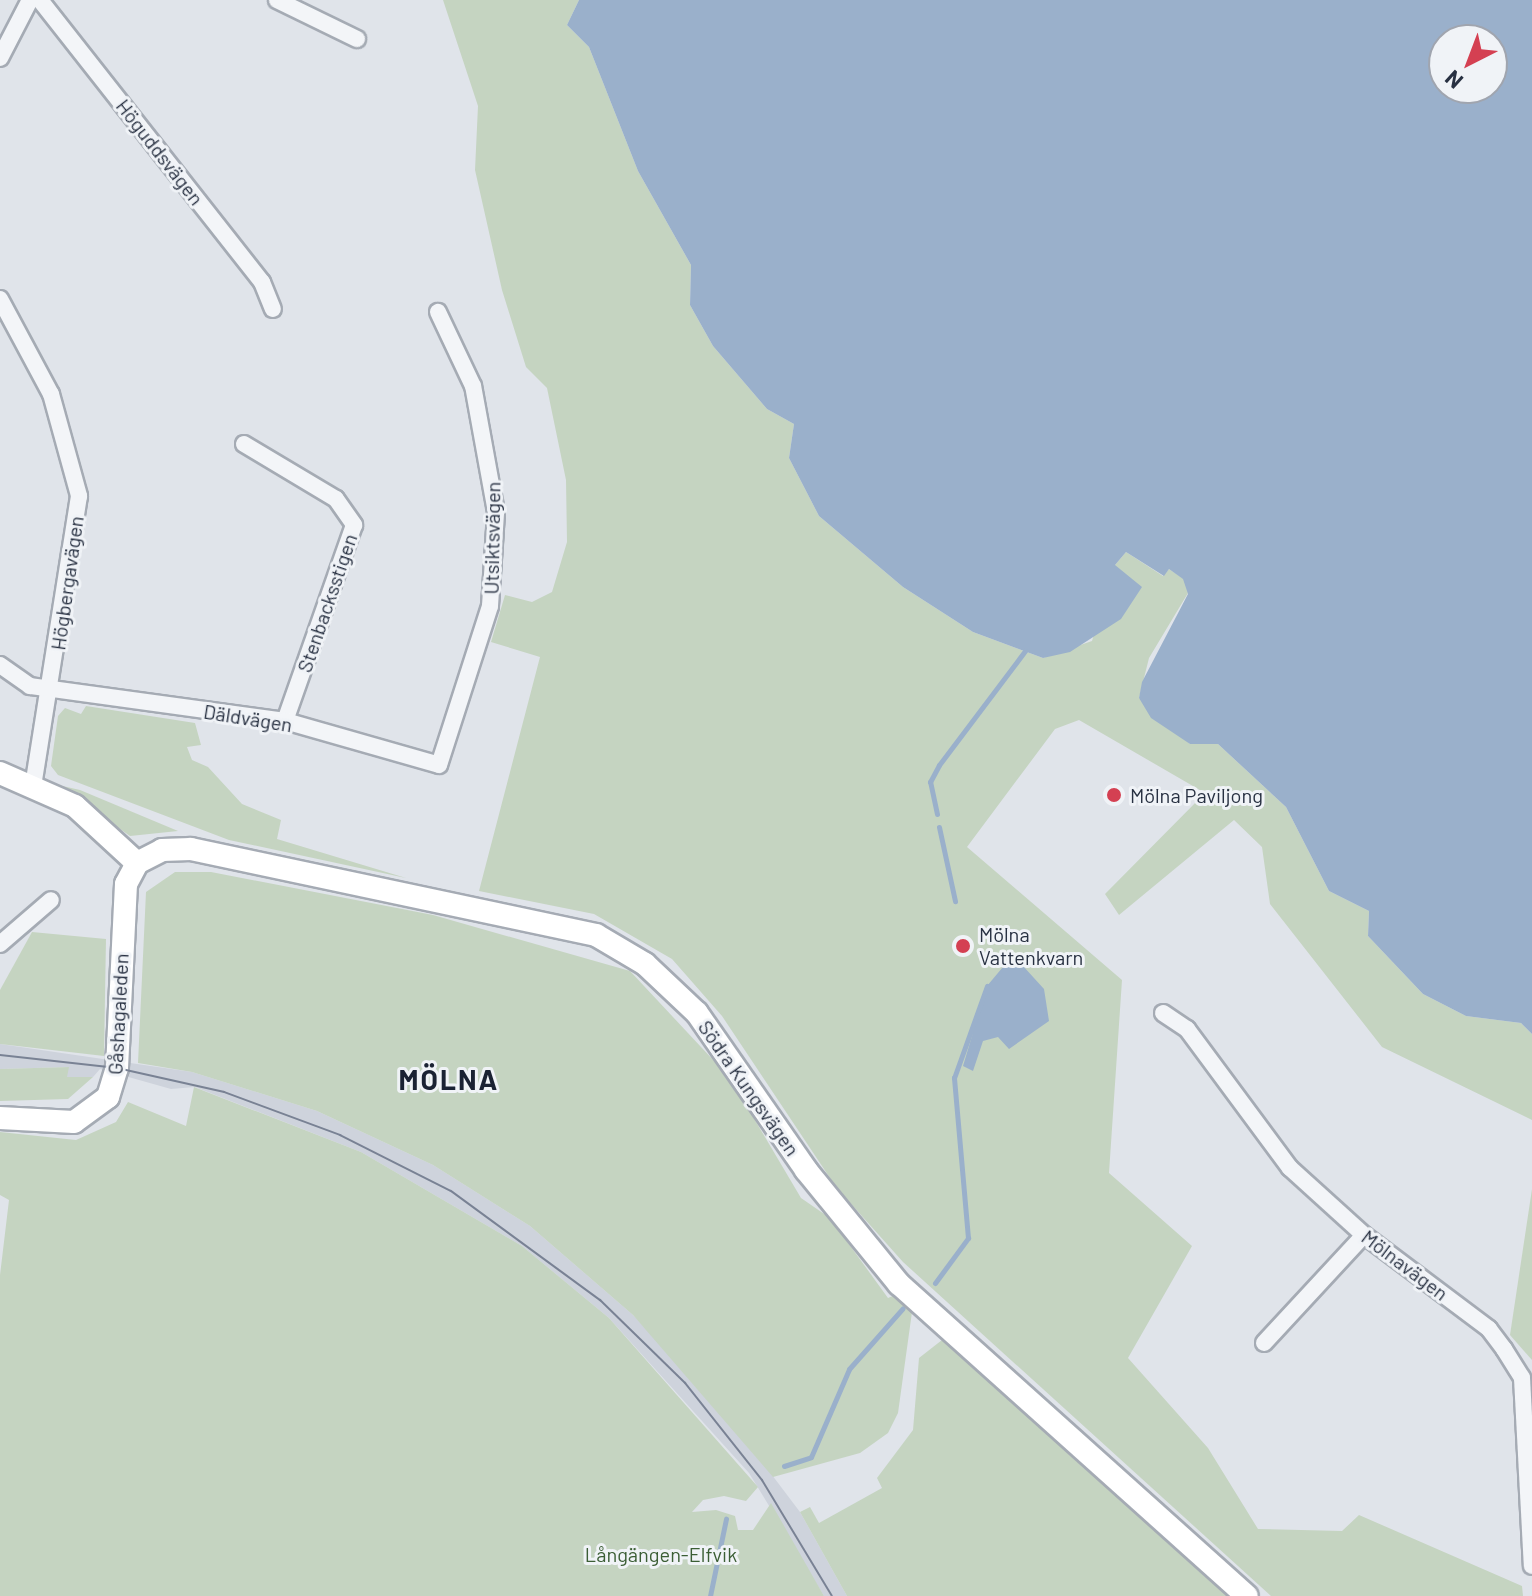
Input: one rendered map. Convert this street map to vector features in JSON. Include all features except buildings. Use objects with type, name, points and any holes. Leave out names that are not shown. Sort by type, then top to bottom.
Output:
[{"type":"main road","points":[[0,773],[75,806],[137,863]]},
{"type":"main road","name":"Södra Kungsvägen","points":[[137,863],[162,850],[191,849],[544,921],[623,949],[705,1023],[806,1170],[899,1284],[1247,1596]]},
{"type":"main road","name":"Gåshagaleden","points":[[0,1118],[74,1122],[108,1097],[117,1068],[124,896],[137,863]]},
{"type":"street","points":[[0,58],[30,0]]},
{"type":"street","name":"Höguddsvägen","points":[[40,0],[262,282],[273,309]]},
{"type":"street","points":[[277,0],[357,39]]},
{"type":"street","name":"Högbergavägen","points":[[0,299],[51,394],[79,496],[51,689],[33,786]]},
{"type":"street","name":"Utsiktsvägen","points":[[438,312],[473,386],[496,512],[490,606],[439,765]]},
{"type":"street","name":"Stenbacksstigen","points":[[244,444],[336,499],[354,525],[285,721]]},
{"type":"street","name":"Däldvägen","points":[[0,665],[30,686],[285,721],[439,765]]},
{"type":"street","points":[[0,944],[51,900]]},
{"type":"street","name":"Mölnavägen","points":[[1163,1013],[1187,1029],[1262,1139],[1364,1235],[1489,1329],[1527,1376],[1532,1566]]},
{"type":"street","points":[[1264,1343],[1364,1235]]},
{"type":"shaded area","points":[[0,1044],[192,1072],[317,1111],[433,1165],[530,1226],[633,1315],[728,1417],[800,1512],[847,1596],[824,1596],[749,1473],[609,1318],[522,1246],[361,1152],[195,1087],[171,1089],[100,1069],[93,1077],[66,1077],[68,1067],[0,1069]]},
{"type":"green space","points":[[443,0],[579,0],[567,25],[589,47],[638,171],[691,265],[690,305],[713,346],[767,409],[794,424],[789,458],[819,516],[903,587],[973,632],[1043,658],[1092,641],[1115,565],[1126,552],[1163,576],[1169,569],[1184,579],[1188,593],[1149,658],[1139,698],[1190,744],[1218,744],[1286,807],[1329,891],[1369,911],[1368,936],[1423,994],[1466,1016],[1521,1023],[1532,1034],[1532,1120],[1382,1047],[1270,904],[1262,847],[1234,820],[1119,915],[1105,894],[1205,793],[1079,720],[1055,729],[967,847],[1122,980],[1109,1173],[1192,1246],[1128,1358],[1208,1448],[1258,1529],[1342,1531],[1359,1515],[1522,1586],[1523,1596],[1271,1596],[903,1262],[836,1187],[722,1016],[672,959],[594,914],[479,891],[540,657],[491,642],[505,595],[532,602],[552,592],[567,542],[566,480],[547,388],[526,367],[502,290],[475,170],[478,106]]},
{"type":"green space","points":[[86,706],[195,723],[201,745],[187,747],[192,760],[208,767],[242,804],[281,820],[277,839],[406,878],[229,840],[58,775],[51,766],[58,716],[65,708],[81,714]]},
{"type":"green space","points":[[58,785],[80,790],[178,831],[130,836]]},
{"type":"green space","points":[[175,872],[211,872],[433,915],[630,971],[730,1078],[801,1198],[830,1218],[888,1298],[895,1295],[912,1312],[898,1413],[888,1433],[860,1453],[773,1477],[633,1315],[530,1226],[433,1165],[317,1111],[192,1072],[138,1063],[146,892]]},
{"type":"green space","points":[[32,932],[106,939],[104,1056],[0,1044],[0,990]]},
{"type":"green space","points":[[69,1067],[67,1077],[93,1077],[68,1099],[0,1101],[0,1069]]},
{"type":"green space","name":"Långängen-Elfvik","points":[[194,1087],[361,1152],[522,1246],[609,1318],[758,1487],[746,1501],[724,1496],[703,1500],[692,1512],[716,1510],[735,1516],[738,1530],[753,1530],[771,1503],[824,1596],[0,1596],[0,1275],[9,1200],[0,1195],[0,1132],[76,1140],[116,1122],[128,1102],[186,1126]]},
{"type":"green space","points":[[1532,1189],[1532,1360],[1510,1335]]},
{"type":"green space","points":[[942,1340],[1154,1522],[1217,1586],[1235,1596],[847,1596],[800,1512],[810,1507],[819,1523],[882,1488],[877,1478],[913,1430],[919,1358]]},
{"type":"water","points":[[579,0],[1532,0],[1532,1034],[1521,1023],[1466,1016],[1423,994],[1368,936],[1369,911],[1329,891],[1286,807],[1218,744],[1190,744],[1151,718],[1139,698],[1142,682],[1188,594],[1183,579],[1169,569],[1164,576],[1126,552],[1115,565],[1142,587],[1121,619],[1070,652],[1043,658],[973,632],[903,587],[819,516],[789,458],[794,424],[767,409],[713,346],[690,305],[691,265],[638,171],[589,47],[567,25]]},
{"type":"water","points":[[1013,955],[1044,989],[1049,1021],[1009,1049],[998,1037],[983,1041],[973,1071],[963,1066],[987,986]]},
{"type":"waterway","points":[[937,814],[930,782],[939,765],[1025,651]]},
{"type":"waterway","points":[[939,827],[955,901]]},
{"type":"waterway","points":[[935,1283],[968,1238],[954,1078],[987,986]]},
{"type":"waterway","points":[[784,1466],[811,1457],[849,1369],[903,1308]]},
{"type":"waterway","points":[[710,1596],[726,1519]]},
{"type":"tram line","points":[[0,1055],[117,1068],[224,1092],[340,1135],[451,1191],[600,1300],[685,1383],[762,1480],[832,1596]]},
{"type":"place","name":"Mölna Paviljong","points":[[1114,795]]},
{"type":"place","name":"Mölna Vattenkvarn","points":[[963,946]]},
{"type":"district","name":"MÖLNA","points":[[449,1079]]}]
